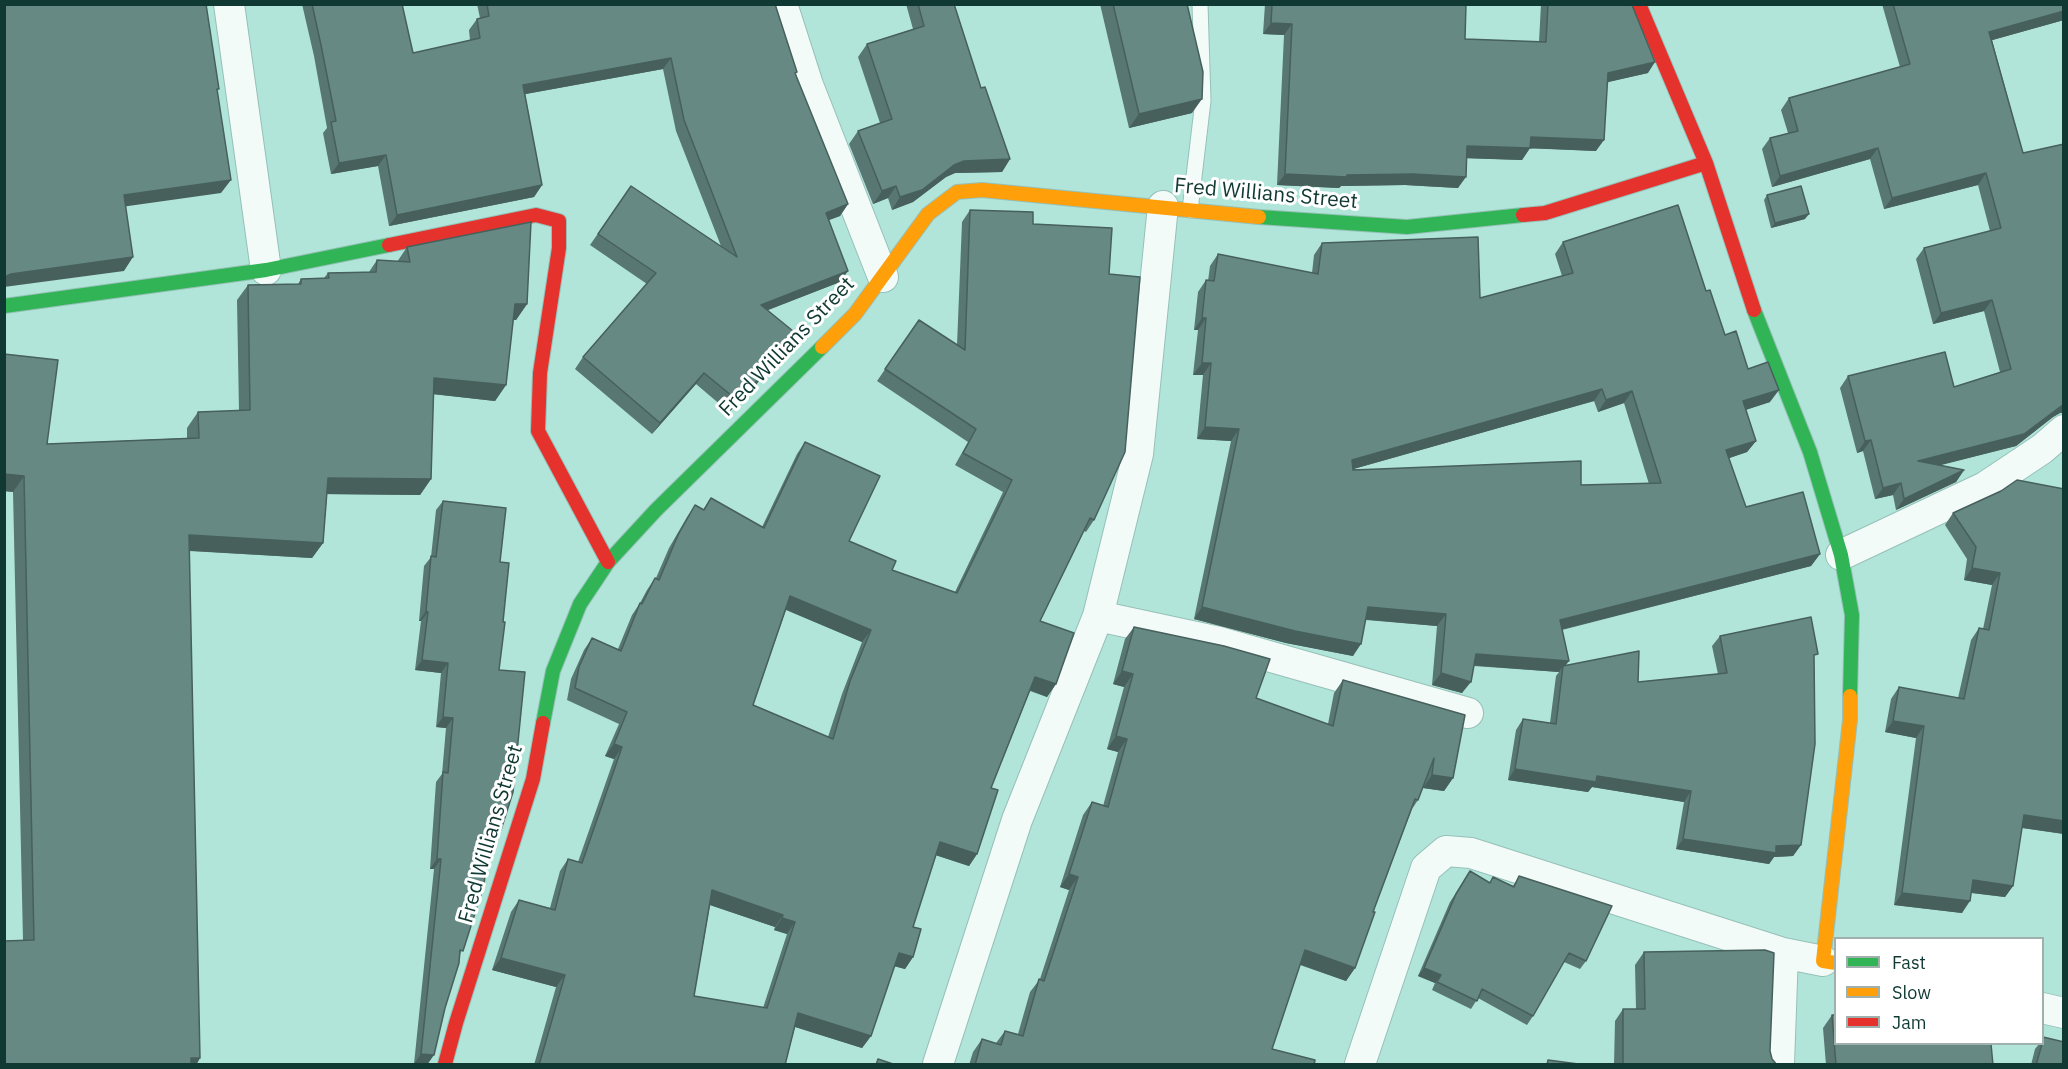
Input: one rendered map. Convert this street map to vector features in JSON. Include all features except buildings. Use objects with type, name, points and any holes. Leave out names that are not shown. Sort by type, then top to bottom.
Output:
[{"type":"street","points":[[229,4],[266,270]]},
{"type":"street","points":[[782,4],[808,85],[883,277]]},
{"type":"street","points":[[1360,1065],[1426,868],[1446,852],[1471,853],[1783,953],[1829,962],[1850,720],[1852,615],[1841,555],[1810,452],[1754,309],[1706,164],[1639,4]]},
{"type":"street","name":"Fred Willians Street","points":[[445,1065],[456,1023],[533,779],[553,671],[580,604],[608,562],[656,510],[855,314],[928,213],[957,192],[982,190],[1235,215],[1407,227],[1545,213],[1706,164]]},
{"type":"street","points":[[938,1065],[1017,820],[1098,616],[1138,454],[1177,208]]},
{"type":"street","points":[[4,306],[266,270],[536,215],[558,221],[559,248],[540,373],[538,431],[608,562]]},
{"type":"street","points":[[1841,555],[1985,487],[2042,449],[2064,430]]},
{"type":"street","points":[[1098,616],[1219,642],[1468,712]]},
{"type":"street","points":[[1779,1065],[1783,953]]},
{"type":"street","points":[[2044,1008],[2064,1013]]},
{"type":"lane","points":[[1177,208],[1203,101],[1200,4]]},
{"type":"traffic: fast","points":[[1259,217],[1407,227],[1523,215]]},
{"type":"traffic: fast","points":[[4,306],[266,270],[389,245]]},
{"type":"traffic: fast","points":[[1754,310],[1810,452],[1841,555],[1852,615],[1850,696]]},
{"type":"traffic: fast","points":[[543,723],[553,671],[580,604],[608,562],[656,510],[822,347]]},
{"type":"traffic: slow","points":[[822,347],[855,314],[928,214],[957,192],[982,190],[1259,217]]},
{"type":"traffic: slow","points":[[1834,963],[1823,961],[1850,720],[1850,696]]},
{"type":"traffic: jam","points":[[1639,4],[1706,163],[1754,310]]},
{"type":"traffic: jam","points":[[1523,215],[1545,213],[1706,163]]},
{"type":"traffic: jam","points":[[389,245],[536,215],[559,221],[559,248],[540,373],[538,431],[608,562]]},
{"type":"traffic: jam","points":[[445,1064],[533,779],[543,723]]}]
